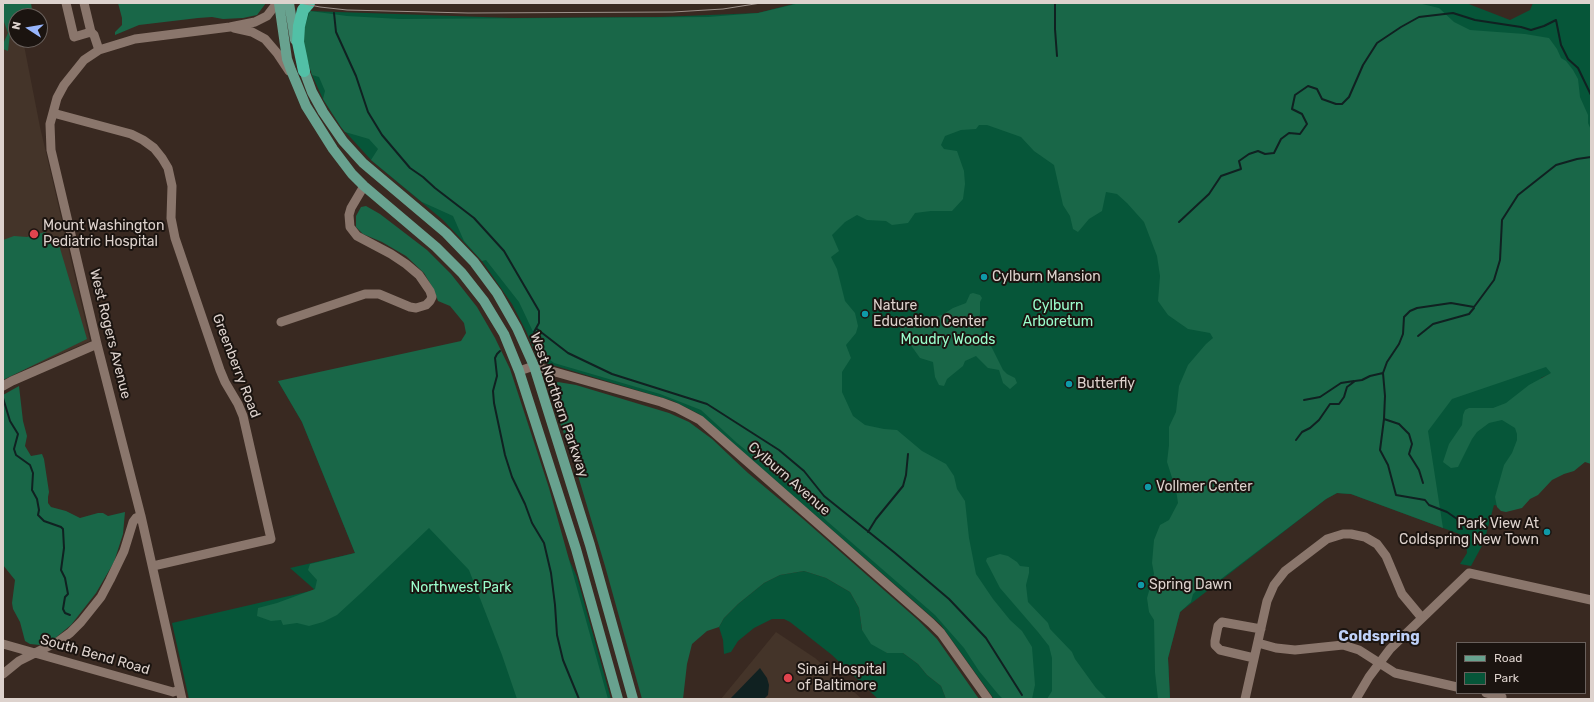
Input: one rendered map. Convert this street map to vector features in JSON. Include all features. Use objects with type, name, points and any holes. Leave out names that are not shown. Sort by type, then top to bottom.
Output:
[{"type":"highway","points":[[304,71],[298,36],[300,17],[309,3]]},
{"type":"main road","name":"West Northern Parkway","points":[[278,3],[287,59],[296,84],[306,106],[341,161],[364,186],[436,247],[462,273],[493,315],[504,334],[519,370],[588,588],[618,699]]},
{"type":"main road","name":"West Northern Parkway","points":[[289,3],[296,44],[304,71],[312,92],[333,128],[353,152],[394,190],[446,233],[474,262],[497,293],[526,347],[534,366],[590,545],[634,699]]},
{"type":"street","points":[[66,3],[74,37],[91,32]]},
{"type":"street","points":[[84,3],[91,32],[94,35],[99,50]]},
{"type":"street","name":"West Rogers Avenue","points":[[181,695],[141,516],[96,344],[51,150],[50,136],[53,113],[57,98],[70,77],[84,60],[99,50],[120,42],[230,27],[261,19],[271,12],[278,3]]},
{"type":"street","name":"West Rogers Avenue","points":[[230,27],[252,32],[265,39],[284,64],[296,84]]},
{"type":"street","name":"Greenberry Road","points":[[53,113],[131,134],[154,148],[168,168],[172,186],[171,218],[175,238],[224,382],[238,404],[243,416],[271,539],[152,566]]},
{"type":"street","points":[[281,322],[365,294],[380,294],[410,307],[416,308],[426,305],[430,301],[432,296],[430,291],[419,275],[391,254],[357,236],[350,227],[349,215],[351,208],[364,186]]},
{"type":"street","points":[[3,386],[96,344]]},
{"type":"street","points":[[519,370],[534,366]]},
{"type":"street","name":"Cylburn Avenue","points":[[534,366],[661,402],[677,408],[700,420],[931,622],[942,633],[988,699]]},
{"type":"street","points":[[3,674],[19,661],[34,652],[60,641],[70,633],[91,611],[101,597],[118,566],[133,522],[136,518],[141,516]]},
{"type":"street","points":[[1245,699],[1270,592],[1285,571],[1327,540],[1343,534],[1365,537],[1377,544],[1386,556],[1402,594],[1422,618]]},
{"type":"street","points":[[1356,699],[1379,662],[1390,649],[1469,573],[1591,600]]},
{"type":"street","points":[[1254,658],[1217,648],[1215,645],[1218,626],[1222,622],[1226,621],[1261,629]]},
{"type":"street","points":[[1258,643],[1276,648],[1295,650],[1343,645],[1359,650],[1395,673],[1456,687]]},
{"type":"street","name":"South Bend Road","points":[[3,644],[181,695]]},
{"type":"street","points":[[1362,699],[1369,677]]},
{"type":"street","points":[[1490,694],[1502,697]]},
{"type":"shaded area","name":"Mount Washington Pediatric Hospital","points":[[3,3],[8,8],[8,48],[25,48],[40,127],[90,341],[3,379]]},
{"type":"shaded area","name":"Sinai Hospital of Baltimore","points":[[776,632],[815,658],[862,699],[721,699]]},
{"type":"shaded area","points":[[760,668],[767,678],[769,685],[768,695],[764,699],[730,699]]},
{"type":"green space","points":[[3,3],[31,3],[32,8],[8,8],[8,33],[3,19]]},
{"type":"green space","points":[[118,3],[266,3],[257,15],[243,18],[223,19],[212,17],[139,25],[115,35],[115,32],[122,25],[122,18]]},
{"type":"green space","name":"Cylburn Arboretum","points":[[797,3],[1466,3],[1510,20],[1530,10],[1533,3],[1591,3],[1591,368],[1570,365],[1541,378],[1529,428],[1503,507],[1494,505],[1484,542],[1471,566],[1460,564],[1467,553],[1466,542],[1462,535],[1351,494],[1337,493],[1326,499],[1180,612],[1168,658],[1170,699],[994,699],[941,625],[699,414],[673,401],[539,361],[512,304],[482,261],[443,220],[371,160],[341,127],[323,99],[312,75],[303,45],[302,35],[309,11],[512,18],[660,17],[758,13]]},
{"type":"green space","name":"Cylburn Arboretum","points":[[800,3],[1418,3],[1439,8],[1454,22],[1470,30],[1525,34],[1549,38],[1557,49],[1561,58],[1566,61],[1578,79],[1580,97],[1588,115],[1588,123],[1591,130],[1591,464],[1585,462],[1574,471],[1552,480],[1538,495],[1530,499],[1522,508],[1506,512],[1501,511],[1497,507],[1495,497],[1504,465],[1512,453],[1517,440],[1515,428],[1502,420],[1489,423],[1477,432],[1472,439],[1458,467],[1451,468],[1443,462],[1449,444],[1462,425],[1465,410],[1469,408],[1493,408],[1506,403],[1529,385],[1551,373],[1546,367],[1452,399],[1428,431],[1443,528],[1351,494],[1337,493],[1326,499],[1217,582],[1209,583],[1200,587],[1193,594],[1191,602],[1180,612],[1168,658],[1170,699],[1158,699],[1155,672],[1154,620],[1149,612],[1147,598],[1154,574],[1152,563],[1154,540],[1160,525],[1169,520],[1178,503],[1176,490],[1167,462],[1169,427],[1176,412],[1179,386],[1188,365],[1213,338],[1210,333],[1188,329],[1168,315],[1158,301],[1160,276],[1157,256],[1144,222],[1117,194],[1106,192],[1102,211],[1089,219],[1078,232],[1073,229],[1070,216],[1063,205],[1054,165],[1034,151],[1021,137],[987,125],[979,125],[976,129],[961,130],[945,136],[941,145],[944,149],[957,151],[964,171],[965,184],[963,199],[952,211],[915,213],[908,223],[892,225],[886,221],[867,220],[857,215],[845,222],[832,235],[839,251],[831,257],[837,269],[845,301],[855,313],[858,326],[856,333],[846,345],[851,358],[842,372],[842,392],[853,416],[865,425],[897,430],[922,451],[946,464],[954,476],[957,489],[965,501],[969,538],[976,574],[993,599],[1010,620],[1022,631],[1032,647],[1035,685],[1032,699],[1003,699],[979,671],[964,648],[935,615],[828,522],[790,486],[737,443],[701,410],[660,394],[554,363],[544,355],[519,302],[486,260],[482,261],[464,241],[453,216],[422,202],[371,160],[378,149],[369,139],[345,132],[341,127],[323,99],[325,91],[319,77],[312,75],[303,45],[302,35],[310,11],[347,16],[400,19],[708,17],[758,13]]},
{"type":"green space","points":[[8,33],[8,51],[3,49],[3,44]]},
{"type":"green space","name":"Northwest Park","points":[[366,206],[380,214],[427,250],[451,274],[477,307],[495,338],[510,369],[549,488],[608,699],[517,699],[502,655],[469,570],[429,528],[337,615],[323,622],[309,626],[297,623],[283,625],[281,620],[271,621],[257,616],[258,608],[277,603],[315,589],[317,580],[308,570],[310,564],[355,553],[302,422],[278,381],[461,341],[466,333],[464,323],[450,306],[438,301],[434,290],[424,273],[406,256],[382,242],[363,234],[356,227],[356,216],[361,207]]},
{"type":"green space","points":[[45,232],[59,245],[87,339],[3,380],[3,240],[14,236],[27,237]]},
{"type":"green space","name":"Moudry Woods","points":[[973,293],[980,295],[982,298],[980,302],[980,315],[976,318],[982,332],[982,337],[985,342],[991,346],[1003,370],[1015,378],[1017,383],[1010,389],[1003,383],[999,370],[988,368],[976,356],[965,361],[963,366],[947,379],[944,386],[939,385],[935,377],[933,362],[920,358],[900,330],[901,325],[904,322],[914,324],[919,320],[942,315],[953,308],[966,303],[970,294]]},
{"type":"green space","name":"Northwest Park","points":[[278,381],[553,524],[577,577],[611,699],[189,699],[172,623],[315,590],[290,568],[355,553],[302,422]]},
{"type":"green space","points":[[558,382],[576,385],[669,413],[689,422],[712,439],[748,473],[918,620],[937,639],[979,699],[946,699],[941,686],[927,675],[918,664],[903,653],[887,653],[871,644],[862,630],[859,608],[850,592],[826,578],[804,571],[780,575],[764,583],[738,604],[724,618],[719,627],[707,631],[692,644],[687,664],[683,699],[642,699],[573,459],[550,395],[550,386]]},
{"type":"green space","points":[[19,386],[23,421],[27,436],[25,446],[31,456],[42,454],[49,492],[48,503],[51,507],[66,511],[80,518],[98,513],[103,513],[108,516],[125,512],[123,534],[114,562],[96,593],[71,625],[54,639],[40,645],[30,644],[25,641],[20,622],[13,609],[12,603],[15,580],[3,565],[3,395]]},
{"type":"green space","points":[[1000,554],[1008,556],[1020,566],[1029,567],[1026,585],[1028,602],[1048,623],[1050,629],[1072,652],[1075,659],[1096,688],[1107,699],[1047,699],[1052,691],[1052,658],[1049,646],[1000,588],[986,561],[987,558]]},
{"type":"green space","points":[[804,571],[826,578],[850,592],[859,608],[862,630],[887,653],[903,653],[918,664],[927,675],[941,686],[946,699],[878,699],[832,655],[784,619],[772,619],[754,628],[738,641],[731,652],[724,654],[723,640],[719,627],[724,618],[738,604],[764,583],[780,575]]},
{"type":"waterway","points":[[1055,3],[1057,56]]},
{"type":"waterway","points":[[334,13],[336,32],[356,76],[368,112],[382,135],[410,168],[474,218],[504,251],[539,311],[539,323],[534,332]]},
{"type":"waterway","points":[[1179,222],[1209,194],[1221,176],[1241,169],[1239,161],[1249,154],[1258,151],[1265,154],[1274,153],[1281,139],[1289,133],[1300,134],[1307,124],[1302,114],[1292,109],[1295,95],[1308,86],[1317,89],[1322,99],[1336,104],[1342,104],[1349,97],[1363,65],[1377,43],[1419,17],[1453,13],[1475,20],[1531,30],[1556,20],[1561,45],[1568,59],[1578,68],[1591,95]]},
{"type":"waterway","points":[[1462,529],[1457,519],[1447,512],[1429,505],[1425,500],[1396,495],[1388,465],[1380,450],[1385,396],[1383,373],[1387,362],[1399,344],[1403,334],[1404,317],[1410,311],[1417,308],[1451,303],[1474,307],[1494,280],[1500,260],[1502,220],[1518,195],[1556,165],[1591,157]]},
{"type":"waterway","points":[[1418,336],[1433,324],[1469,314],[1474,308]]},
{"type":"waterway","points":[[537,329],[568,353],[612,374],[707,404],[779,450],[804,471],[824,496],[949,599],[986,638],[1022,695]]},
{"type":"waterway","points":[[500,351],[495,358],[497,376],[493,391],[494,403],[505,455],[512,477],[532,523],[544,543],[551,573],[557,635],[563,660],[579,699]]},
{"type":"waterway","points":[[1296,440],[1302,432],[1310,428],[1319,420],[1330,404],[1339,404],[1344,397],[1347,387],[1355,381],[1383,373]]},
{"type":"waterway","points":[[1304,400],[1320,397],[1341,383],[1354,381]]},
{"type":"waterway","points":[[3,398],[10,421],[18,434],[14,449],[16,455],[30,465],[33,473],[32,490],[37,499],[39,510],[38,515],[44,521],[63,529],[64,548],[61,570],[65,578],[68,594],[65,597],[63,609],[65,613],[70,615]]},
{"type":"waterway","points":[[1384,419],[1399,424],[1409,434],[1412,444],[1409,454],[1419,470],[1423,483]]},
{"type":"waterway","points":[[868,532],[876,519],[903,486],[906,475],[908,454]]},
{"type":"tram line","points":[[300,3],[347,10],[468,13],[673,12],[723,9],[761,3]]},
{"type":"place","name":"Mount Washington Pediatric Hospital","points":[[34,234]]},
{"type":"place","name":"Cylburn Mansion","points":[[984,277]]},
{"type":"place","name":"Nature Education Center","points":[[865,314]]},
{"type":"place","name":"Butterfly","points":[[1069,384]]},
{"type":"place","name":"Vollmer Center","points":[[1148,487]]},
{"type":"place","name":"Park View At Coldspring New Town","points":[[1547,532]]},
{"type":"place","name":"Spring Dawn","points":[[1141,585]]},
{"type":"place","name":"Sinai Hospital of Baltimore","points":[[788,678]]},
{"type":"district","name":"Coldspring","points":[[1379,637]]}]
